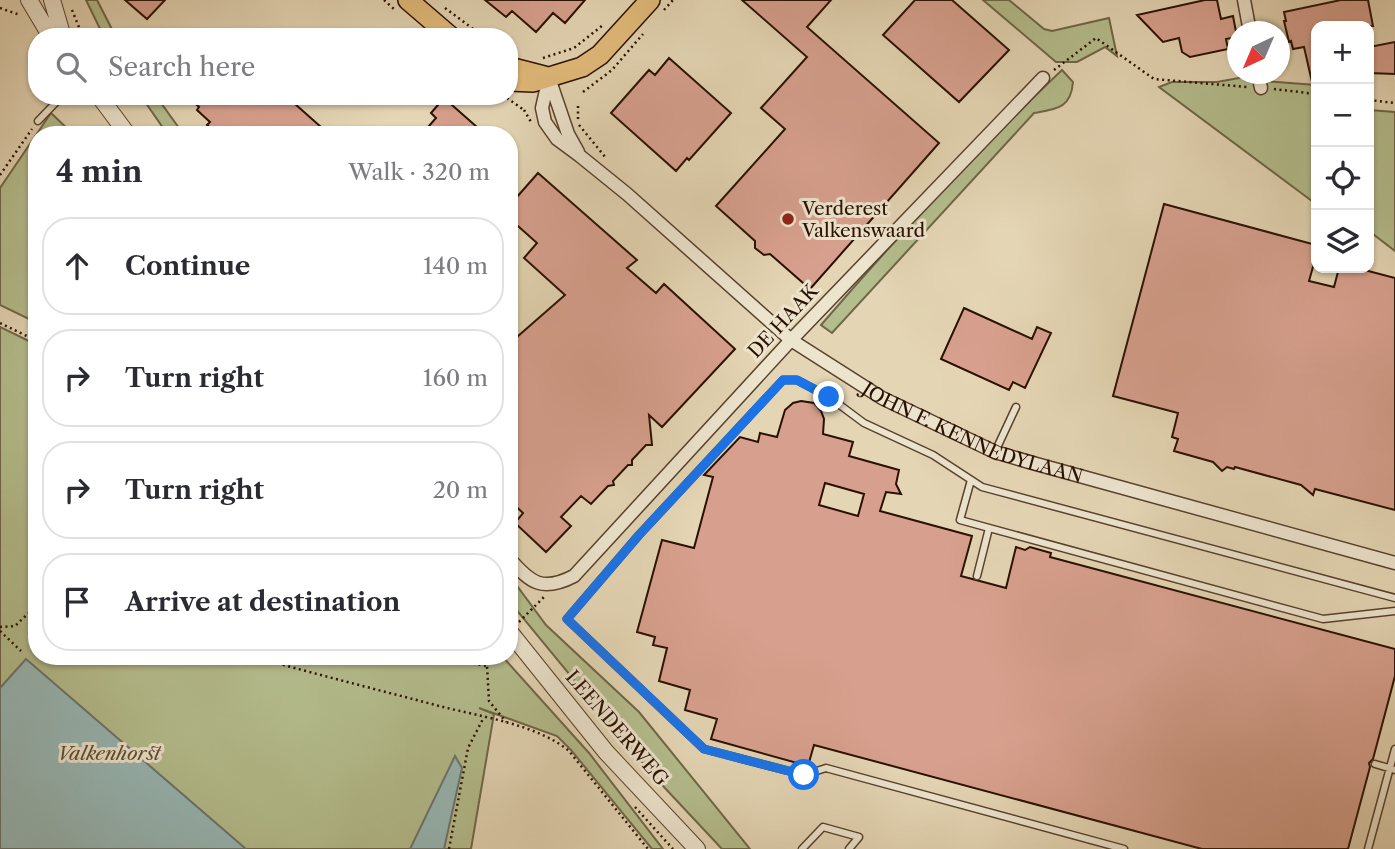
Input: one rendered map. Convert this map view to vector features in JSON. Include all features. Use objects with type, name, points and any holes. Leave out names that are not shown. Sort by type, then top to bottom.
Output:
[{"type":"main road","points":[[408,0],[441,28]]},
{"type":"main road","points":[[518,82],[573,72],[600,55],[650,0]]},
{"type":"main road","points":[[518,68],[549,77]]},
{"type":"street","points":[[29,0],[46,28]]},
{"type":"street","points":[[52,0],[61,28]]},
{"type":"street","points":[[1244,0],[1248,21]]},
{"type":"street","name":"JOHN F. KENNEDYLAAN","points":[[549,77],[568,134],[580,156],[791,340],[883,398],[995,452],[1395,563]]},
{"type":"street","name":"DE HAAK","points":[[550,584],[556,585],[574,576],[791,340],[1043,78]]},
{"type":"street","points":[[1260,84],[1261,88]]},
{"type":"street","points":[[106,105],[121,126]]},
{"type":"street","points":[[518,569],[533,582],[550,584]]},
{"type":"street","name":"LEENDERWEG","points":[[518,641],[606,752],[697,849]]},
{"type":"lane","points":[[38,121],[53,105]]},
{"type":"lane","points":[[1124,849],[826,768],[804,775],[704,749],[567,619],[639,535],[783,380],[797,380],[829,397],[864,423],[933,455],[982,487],[1395,598]]},
{"type":"lane","points":[[995,452],[1016,407]]},
{"type":"lane","points":[[971,480],[960,520],[1323,619],[1395,611]]},
{"type":"lane","points":[[977,576],[989,528]]},
{"type":"lane","points":[[1368,849],[1392,770],[1395,749]]},
{"type":"lane","points":[[1375,764],[1392,770]]},
{"type":"lane","points":[[802,849],[823,827],[859,837],[849,849]]},
{"type":"path","points":[[68,1],[79,28]]},
{"type":"path","points":[[439,4],[472,28]]},
{"type":"path","points":[[0,8],[23,16]]},
{"type":"path","points":[[535,58],[562,54],[586,41],[604,25]]},
{"type":"path","points":[[1043,78],[1096,38],[1154,79],[1311,93]]},
{"type":"path","points":[[1374,101],[1395,103]]},
{"type":"path","points":[[578,103],[576,111],[579,124],[609,163]]},
{"type":"path","points":[[34,126],[38,121]]},
{"type":"path","points":[[0,175],[28,135]]},
{"type":"path","points":[[0,323],[28,337]]},
{"type":"path","points":[[518,623],[545,596],[550,584]]},
{"type":"path","points":[[0,629],[15,626],[28,614]]},
{"type":"path","points":[[0,629],[21,651]]},
{"type":"path","points":[[285,665],[484,717],[542,734],[558,742],[569,751],[648,849]]},
{"type":"path","points":[[481,665],[487,666],[489,701],[507,724]]},
{"type":"path","points":[[449,849],[468,748],[484,717]]},
{"type":"green space","points":[[86,0],[97,0],[111,28],[100,28]]},
{"type":"green space","points":[[983,0],[1009,0],[1044,29],[1052,31],[1109,18],[1117,56],[1105,47],[1077,62],[1056,62]]},
{"type":"green space","points":[[1062,70],[1073,82],[1066,102],[1056,108],[1034,113],[832,333],[821,325],[938,194]]},
{"type":"green space","points":[[1172,82],[1311,85],[1311,200],[1159,87]]},
{"type":"green space","points":[[147,105],[162,105],[178,126],[162,126]]},
{"type":"green space","points":[[1374,110],[1395,112],[1395,251],[1374,235]]},
{"type":"green space","points":[[51,113],[65,126],[42,126]]},
{"type":"green space","points":[[28,147],[28,319],[0,305],[0,188]]},
{"type":"green space","name":"Valkenhorst","points":[[0,327],[28,341],[28,665],[510,665],[589,753],[663,849],[652,849],[557,736],[479,708],[494,714],[471,849],[0,849]]},
{"type":"green space","points":[[518,587],[546,625],[639,712],[750,849],[722,849],[649,771],[518,612]]},
{"type":"water","points":[[26,659],[28,665],[33,665],[246,849],[0,849],[0,688]]},
{"type":"water","points":[[455,756],[462,768],[444,849],[410,849]]},
{"type":"building","points":[[125,0],[165,0],[147,19]]},
{"type":"building","points":[[485,0],[585,0],[565,23],[553,13],[536,32],[512,11],[506,17]]},
{"type":"building","points":[[742,0],[831,0],[807,27],[939,143],[810,289],[770,254],[764,255],[755,248],[755,241],[716,206],[785,129],[761,108],[807,57]]},
{"type":"building","points":[[915,0],[952,0],[1009,50],[959,102],[883,35]]},
{"type":"building","points":[[1205,0],[1217,0],[1221,19],[1233,16],[1234,21],[1227,21],[1227,49],[1190,57],[1182,52],[1179,38],[1163,42],[1137,15]]},
{"type":"building","points":[[1341,0],[1368,0],[1372,21],[1311,21],[1311,78],[1304,47],[1293,49],[1290,42],[1290,21],[1286,21],[1284,12]]},
{"type":"building","points":[[1395,42],[1395,74],[1374,73],[1374,46]]},
{"type":"building","points":[[669,58],[731,113],[676,171],[611,113],[649,70],[655,75]]},
{"type":"building","points":[[197,105],[296,105],[320,126],[208,126],[210,122],[197,110],[199,107]]},
{"type":"building","points":[[438,105],[452,105],[476,126],[429,126],[436,118],[431,113]]},
{"type":"building","points":[[538,173],[637,260],[627,268],[656,293],[664,284],[735,349],[662,427],[649,415],[652,445],[646,445],[632,460],[632,465],[628,465],[613,481],[614,485],[608,486],[591,504],[581,496],[561,517],[571,526],[546,552],[518,526],[518,519],[523,513],[518,508],[518,336],[565,295],[524,258],[537,243],[518,226],[518,196]]},
{"type":"building","points":[[1164,204],[1311,244],[1309,281],[1334,287],[1338,273],[1374,272],[1395,278],[1395,510],[1315,489],[1313,495],[1301,485],[1235,467],[1227,467],[1222,471],[1213,462],[1174,451],[1178,439],[1172,437],[1178,413],[1113,396]]},
{"type":"building","points":[[964,308],[1032,339],[1037,327],[1051,333],[1025,388],[1013,382],[1009,390],[941,359]]},
{"type":"building","points":[[793,403],[814,403],[824,419],[823,434],[853,442],[849,456],[899,470],[896,484],[901,494],[886,492],[880,511],[972,536],[961,576],[1006,588],[1016,547],[1025,550],[1030,547],[1051,553],[1050,557],[1395,649],[1395,676],[1373,759],[1369,763],[1348,849],[1202,849],[814,745],[808,766],[711,739],[717,719],[685,710],[690,690],[659,681],[667,648],[653,645],[655,637],[637,632],[662,540],[694,548],[713,477],[704,475],[740,437],[758,442],[760,433],[777,437],[785,410]],"holes":[[[825,483],[864,494],[858,516],[819,505]]]},
{"type":"place","name":"Verderest Valkenswaard","points":[[788,219]]},
{"type":"route","points":[[804,775],[704,749],[567,619],[639,535],[783,380],[797,380],[829,397]]}]
